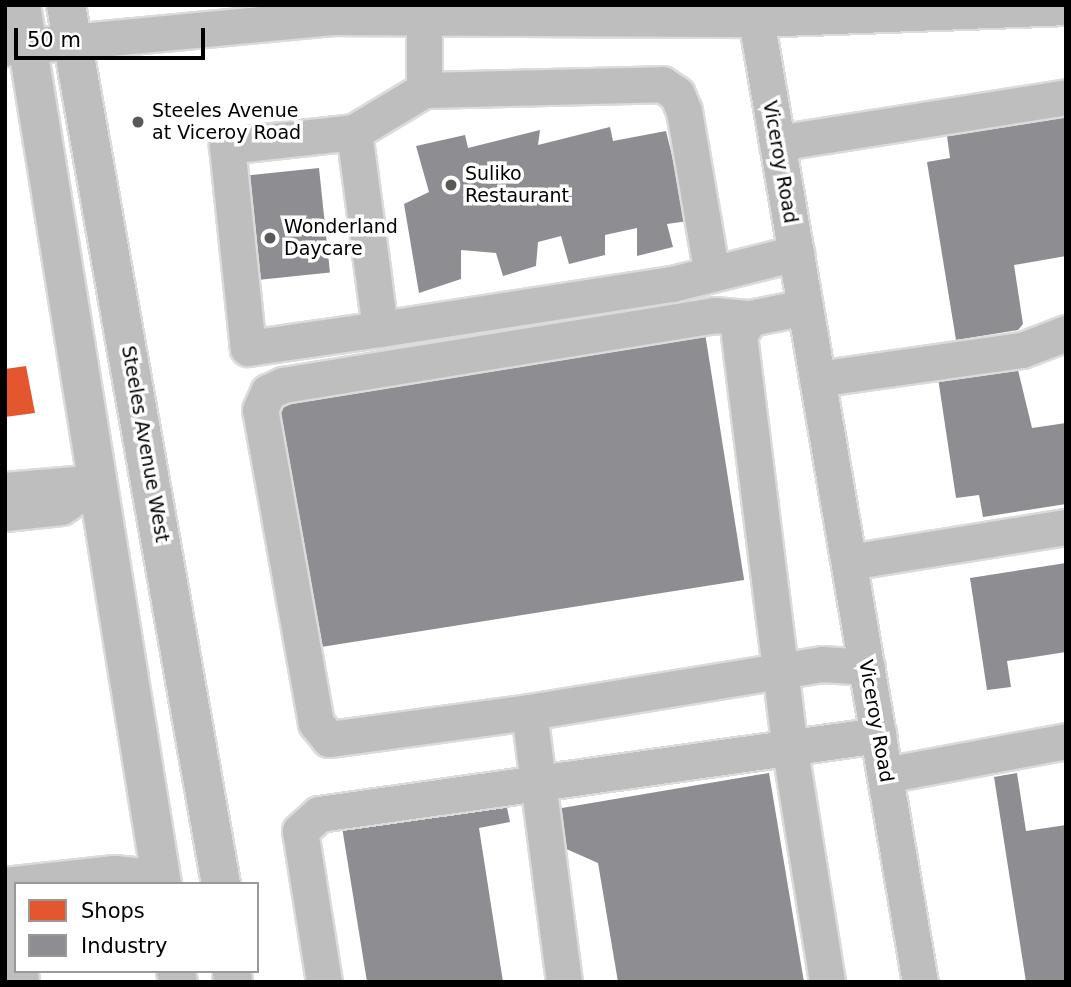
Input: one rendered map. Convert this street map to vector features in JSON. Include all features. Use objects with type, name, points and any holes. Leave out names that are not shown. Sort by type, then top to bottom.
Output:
[{"type":"main road","points":[[22,5],[16,47],[98,482],[159,882],[220,877]]},
{"type":"main road","name":"Steeles Avenue West","points":[[68,22],[84,82],[220,877]]},
{"type":"street","points":[[16,47],[68,22],[659,12],[756,19],[1066,7]]},
{"type":"street","points":[[424,18],[424,90]]},
{"type":"street","name":"Viceroy Road","points":[[756,19],[920,982]]},
{"type":"street","points":[[711,269],[684,111],[677,94],[662,84],[424,90],[354,132],[227,146],[248,348],[672,284],[711,269],[796,253]]},
{"type":"street","points":[[777,143],[1066,97]]},
{"type":"street","points":[[354,132],[380,329]]},
{"type":"street","points":[[805,307],[750,318],[713,315],[268,392],[260,410],[316,723],[329,739],[529,712],[783,670],[867,667]]},
{"type":"street","points":[[750,318],[739,335],[783,670],[789,744],[827,982]]},
{"type":"street","points":[[817,379],[1022,350],[1066,333]]},
{"type":"street","points":[[5,490],[98,482]]},
{"type":"street","points":[[5,513],[61,507],[98,482]]},
{"type":"street","points":[[849,562],[1066,527]]},
{"type":"street","points":[[529,712],[564,982]]},
{"type":"street","points":[[324,982],[300,831],[319,814],[789,744],[878,735]]},
{"type":"street","points":[[885,775],[1066,741]]},
{"type":"street","points":[[32,882],[114,873],[159,882]]},
{"type":"building: Shops","points":[[26,366],[35,413],[5,417],[5,369]]},
{"type":"building: Industry","points":[[1066,117],[1066,256],[1014,265],[1023,324],[1018,330],[956,340],[927,162],[950,158],[947,136]]},
{"type":"building: Industry","points":[[610,127],[613,141],[666,131],[688,221],[667,224],[673,247],[637,256],[637,228],[605,235],[605,255],[569,264],[561,236],[538,242],[536,266],[503,276],[496,253],[461,250],[461,279],[419,293],[404,204],[429,192],[416,146],[465,135],[468,148],[540,130],[538,145]]},
{"type":"building: Industry","points":[[319,168],[330,272],[257,280],[246,176]]},
{"type":"building: Industry","points":[[705,333],[744,580],[316,648],[277,401]]},
{"type":"building: Industry","points":[[1017,366],[1032,428],[1066,423],[1066,504],[983,517],[979,495],[956,498],[938,378]]},
{"type":"building: Industry","points":[[1066,563],[1066,652],[1007,661],[1011,687],[987,690],[970,578]]},
{"type":"building: Industry","points":[[769,773],[804,982],[618,982],[598,863],[564,848],[556,809]]},
{"type":"building: Industry","points":[[1017,773],[1026,831],[1066,825],[1066,982],[1026,982],[994,777]]},
{"type":"building: Industry","points":[[506,803],[510,822],[479,828],[503,982],[367,982],[342,827]]},
{"type":"place","name":"Steeles Avenue at Viceroy Road","points":[[138,122]]},
{"type":"place","name":"Suliko Restaurant","points":[[451,185]]},
{"type":"place","name":"Wonderland Daycare","points":[[270,238]]}]
